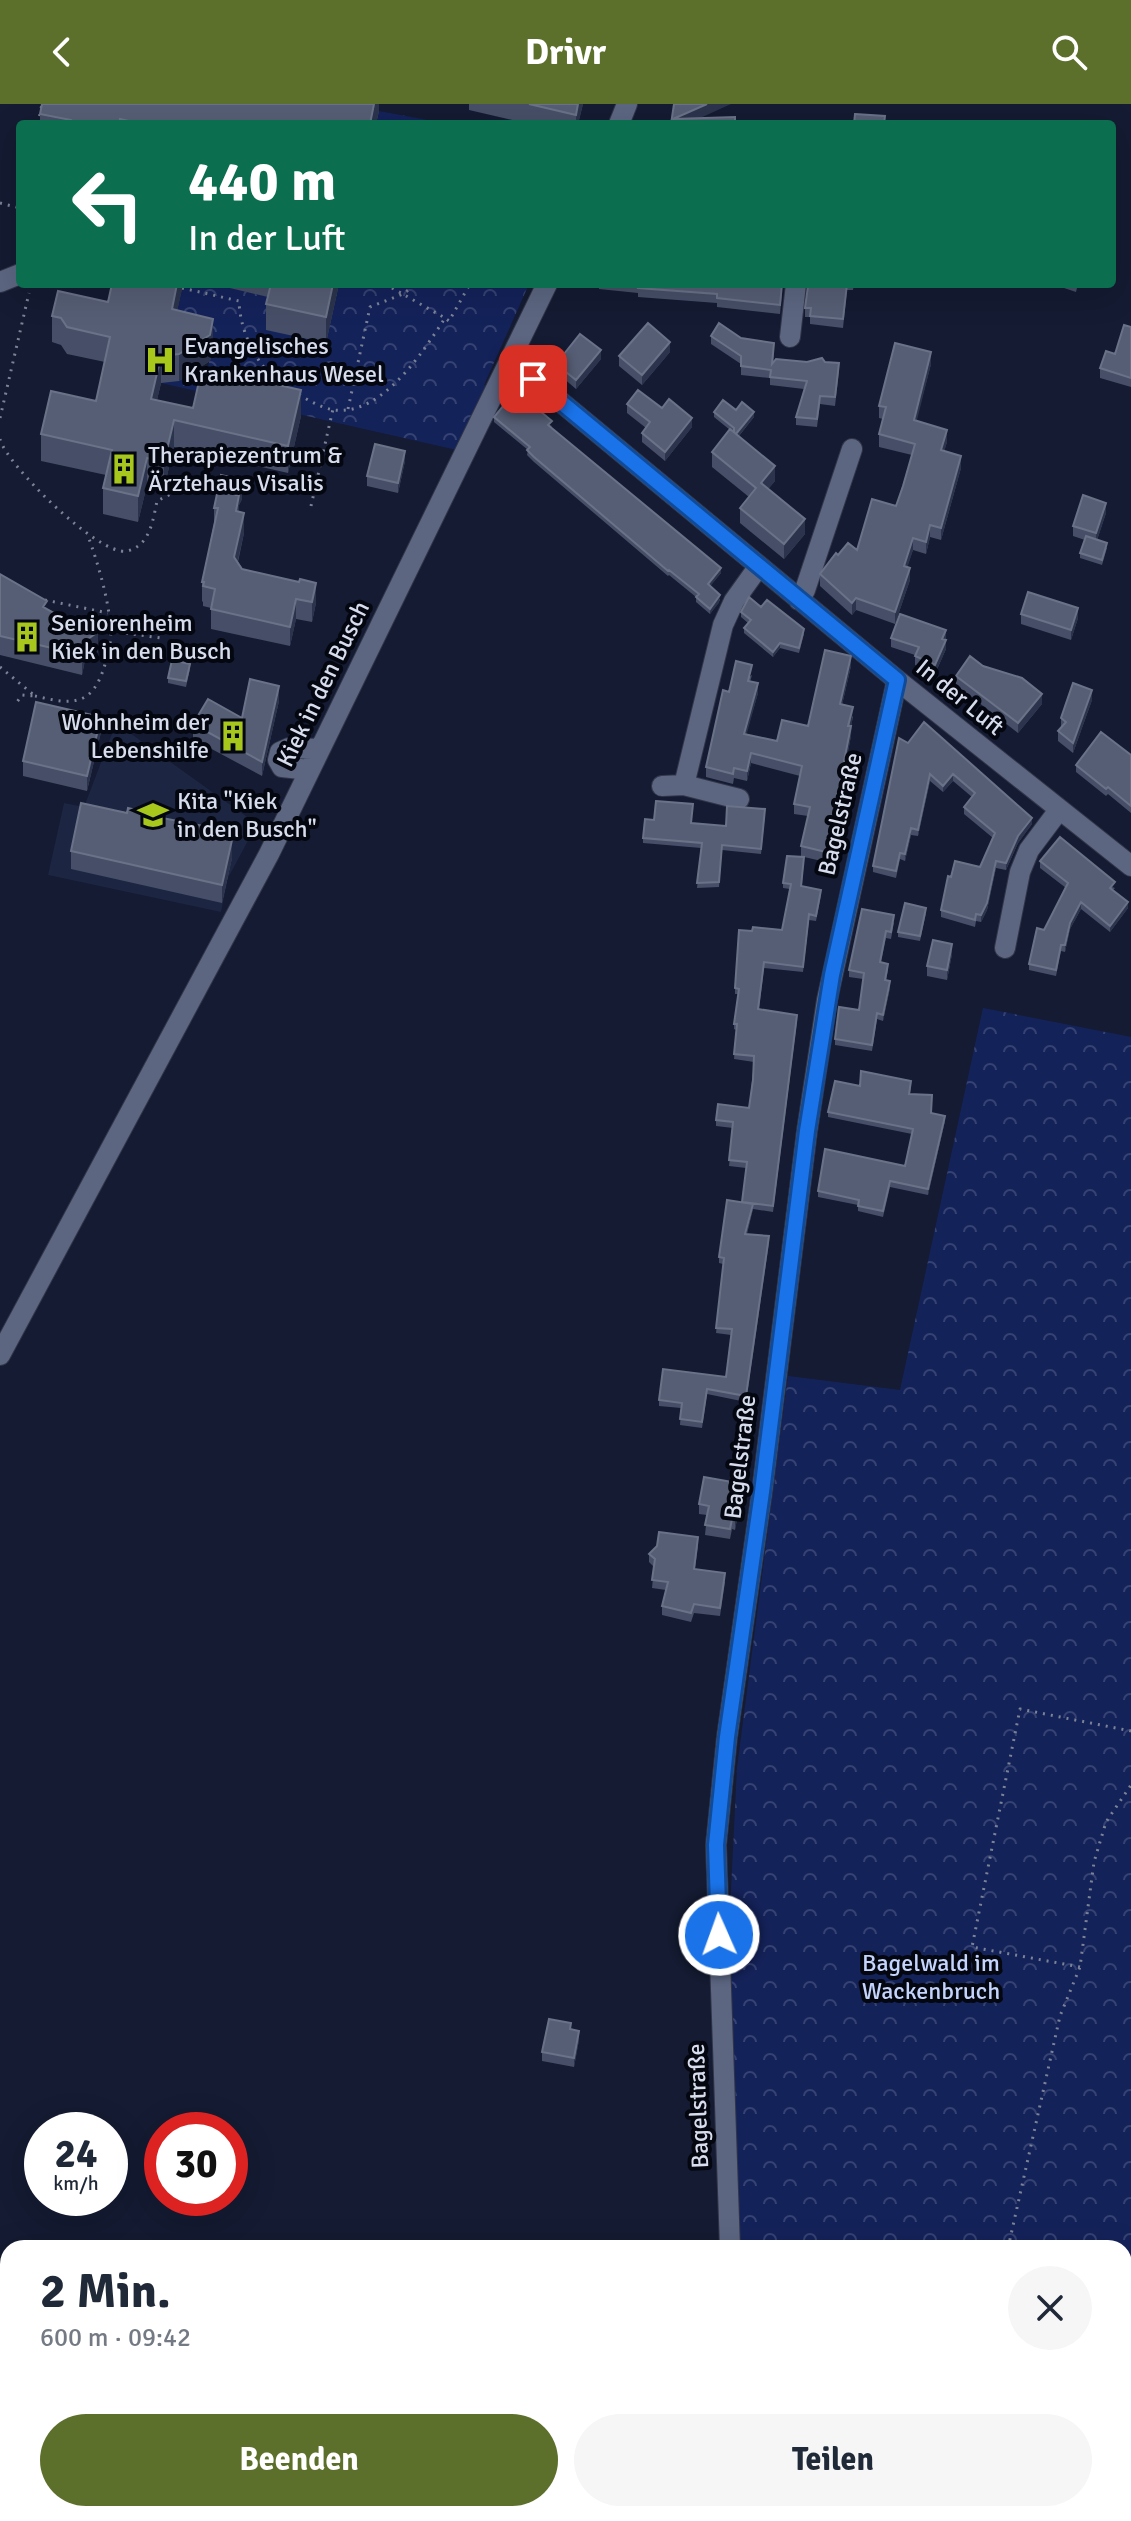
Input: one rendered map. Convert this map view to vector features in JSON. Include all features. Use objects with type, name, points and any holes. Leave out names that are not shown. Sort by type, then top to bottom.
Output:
[{"type":"street","name":"Kiek in den Busch","points":[[0,1355],[269,854],[545,288]]},
{"type":"street","points":[[790,337],[796,288]]},
{"type":"street","name":"In der Luft","points":[[510,360],[897,680],[1131,866]]},
{"type":"street","points":[[799,600],[852,449]]},
{"type":"street","points":[[684,785],[723,625],[734,601],[759,566]]},
{"type":"street","name":"Bagelstraße","points":[[730,2240],[716,1845],[727,1737],[827,1000],[897,680]]},
{"type":"street","points":[[310,770],[282,767],[278,760],[280,752],[289,748],[320,749]]},
{"type":"street","points":[[662,786],[684,785],[739,799]]},
{"type":"street","points":[[1005,948],[1020,872],[1029,850],[1059,810]]},
{"type":"path","points":[[0,418],[24,288]]},
{"type":"path","points":[[182,288],[239,301],[239,314],[248,339],[261,363],[276,381],[301,396],[333,409],[348,409],[370,401],[397,382],[428,346],[445,318]]},
{"type":"path","points":[[392,288],[449,321],[468,288]]},
{"type":"path","points":[[348,409],[370,307],[411,288]]},
{"type":"path","points":[[311,506],[333,409]]},
{"type":"path","points":[[0,439],[3,452],[64,515],[88,536],[118,551],[138,546],[150,531],[157,501],[196,481]]},
{"type":"path","points":[[17,702],[22,695],[61,701],[84,697],[93,690],[105,663],[111,644],[108,613],[88,536]]},
{"type":"path","points":[[38,599],[108,613]]},
{"type":"path","points":[[110,631],[161,638]]},
{"type":"path","points":[[0,667],[35,696]]},
{"type":"path","points":[[1080,1967],[972,1947],[1020,1709],[1131,1731]]},
{"type":"path","points":[[1010,2240],[1060,2016],[1080,1967],[1094,1862],[1106,1822],[1131,1785]]},
{"type":"shaded area","name":"Kita \"Kiek in den Busch\"","points":[[116,723],[257,824],[228,878],[221,912],[48,875],[64,803],[84,807]]},
{"type":"green space","points":[[379,111],[427,120],[377,120]]},
{"type":"green space","points":[[182,288],[230,288],[274,298],[325,343],[338,288],[527,288],[484,385],[488,387],[457,450],[161,383],[179,381],[182,374],[205,379],[213,346],[172,336]]},
{"type":"green space","name":"Bagelwald im Wackenbruch","points":[[983,1008],[1131,1037],[1131,2240],[740,2240],[731,2033],[730,1911],[737,1768],[788,1376],[900,1390]]},
{"type":"building","points":[[42,104],[374,104],[371,120],[71,120],[40,114]]},
{"type":"building","points":[[529,104],[578,104],[576,115]]},
{"type":"building","points":[[674,104],[707,104],[673,119],[735,117],[735,120],[672,120]]},
{"type":"building","points":[[855,114],[885,116],[884,120],[854,120]]},
{"type":"building","points":[[111,288],[176,288],[172,309],[213,319],[210,335],[179,354],[161,356],[151,399],[193,408],[202,368],[301,390],[288,446],[174,420],[164,462],[147,458],[138,496],[103,488],[112,450],[41,434],[51,391],[96,401],[110,337],[67,327],[61,318],[52,316],[58,291],[108,302]]},
{"type":"building","points":[[270,288],[332,288],[326,317],[266,304]]},
{"type":"building","points":[[638,288],[782,288],[780,305],[717,298],[717,294]]},
{"type":"building","points":[[808,288],[847,288],[843,319],[810,316],[811,308],[805,308]]},
{"type":"building","points":[[648,323],[670,342],[642,375],[619,356]]},
{"type":"building","points":[[719,323],[741,338],[774,343],[772,364],[776,359],[807,362],[822,358],[825,362],[839,363],[835,397],[820,396],[817,419],[796,417],[807,381],[770,377],[771,370],[741,366],[741,356],[711,336]]},
{"type":"building","points":[[1124,325],[1131,327],[1131,378],[1100,368],[1106,351],[1115,354]]},
{"type":"building","points":[[580,334],[601,350],[576,380],[556,364]]},
{"type":"building","points":[[895,343],[931,352],[914,420],[947,430],[941,450],[961,456],[941,528],[930,525],[926,542],[913,538],[904,566],[910,568],[895,612],[856,598],[852,603],[820,574],[848,543],[857,550],[872,499],[896,506],[903,486],[915,444],[879,434],[886,407],[879,406]]},
{"type":"building","points":[[638,390],[662,408],[669,399],[692,418],[665,452],[642,433],[650,422],[627,404]]},
{"type":"building","points":[[522,396],[552,421],[548,425],[721,568],[708,584],[720,595],[710,609],[696,597],[699,594],[534,457],[527,450],[530,447],[494,417],[504,405],[510,410]]},
{"type":"building","points":[[723,400],[736,410],[742,402],[754,412],[736,434],[734,428],[714,412]]},
{"type":"building","points":[[730,429],[775,466],[761,483],[805,519],[784,544],[740,508],[756,488],[712,452]]},
{"type":"building","points":[[375,444],[405,451],[398,483],[367,476]]},
{"type":"building","points":[[221,475],[242,480],[236,495],[239,495],[236,511],[244,513],[234,557],[242,569],[316,583],[312,602],[296,599],[290,627],[211,609],[215,589],[203,586],[202,582],[218,508],[214,508]]},
{"type":"building","points":[[1083,495],[1106,503],[1096,533],[1073,526]]},
{"type":"building","points":[[1086,536],[1107,543],[1102,560],[1080,553]]},
{"type":"building","points":[[0,574],[47,601],[43,607],[54,613],[52,621],[98,632],[85,641],[82,655],[0,636]]},
{"type":"building","points":[[1028,592],[1078,608],[1071,630],[1021,614]]},
{"type":"building","points":[[749,597],[761,607],[767,600],[804,629],[799,648],[780,643],[773,652],[744,628],[751,620],[741,612]]},
{"type":"building","points":[[900,614],[946,630],[942,639],[946,640],[935,665],[915,656],[919,647],[891,638]]},
{"type":"building","points":[[825,650],[851,656],[840,704],[853,707],[832,822],[835,823],[826,852],[801,846],[810,807],[794,804],[802,766],[751,753],[747,771],[734,768],[733,774],[706,767],[723,690],[729,692],[736,661],[752,665],[748,681],[758,683],[744,734],[777,741],[782,720],[808,726]]},
{"type":"building","points":[[970,656],[983,666],[1022,678],[1042,694],[1018,723],[956,676]]},
{"type":"building","points":[[172,660],[190,664],[186,681],[168,678]]},
{"type":"building","name":"Wohnheim der Lebenshilfe","points":[[250,679],[279,686],[262,762],[193,724],[208,699],[242,718]]},
{"type":"building","points":[[1073,683],[1092,690],[1073,743],[1058,731],[1066,722],[1061,718]]},
{"type":"building","points":[[36,702],[101,717],[87,776],[23,761]]},
{"type":"building","points":[[924,722],[1032,818],[1018,836],[1006,863],[996,861],[987,903],[981,915],[976,914],[975,920],[941,910],[948,876],[951,877],[955,861],[980,867],[995,833],[964,807],[975,793],[953,774],[943,786],[930,774],[918,830],[911,828],[905,854],[900,853],[896,871],[873,866],[899,738],[908,743]]},
{"type":"building","points":[[1101,732],[1131,755],[1131,806],[1076,765]]},
{"type":"building","points":[[656,801],[693,804],[691,823],[726,826],[727,806],[765,809],[761,849],[722,845],[719,882],[697,883],[702,843],[643,838],[645,819],[654,820]]},
{"type":"building","points":[[81,803],[127,813],[128,808],[214,828],[213,836],[232,840],[222,885],[71,851]]},
{"type":"building","points":[[1060,837],[1115,882],[1110,888],[1128,902],[1110,926],[1081,902],[1070,923],[1065,945],[1061,945],[1056,970],[1029,964],[1037,928],[1044,930],[1068,883],[1040,861]]},
{"type":"building","points":[[787,856],[804,857],[801,886],[821,890],[816,916],[809,914],[803,967],[764,962],[758,1009],[797,1015],[773,1206],[742,1202],[747,1162],[729,1160],[733,1122],[716,1120],[718,1104],[749,1108],[754,1056],[734,1054],[739,930],[752,931],[753,927],[782,930],[791,884],[783,883]]},
{"type":"building","points":[[905,903],[926,908],[920,936],[898,932]]},
{"type":"building","points":[[862,909],[894,915],[891,932],[886,931],[880,962],[888,964],[885,980],[890,981],[883,1015],[877,1013],[872,1045],[835,1039],[839,1007],[859,1010],[864,973],[849,970]]},
{"type":"building","points":[[933,940],[952,944],[947,970],[927,966]]},
{"type":"building","points":[[861,1071],[911,1081],[909,1094],[932,1095],[931,1113],[945,1116],[928,1189],[890,1181],[883,1211],[858,1206],[859,1200],[818,1191],[825,1149],[905,1166],[913,1129],[828,1112],[835,1081],[860,1086]]},
{"type":"building","points":[[727,1200],[753,1204],[745,1234],[769,1236],[746,1396],[707,1389],[702,1422],[680,1419],[682,1403],[659,1400],[663,1369],[726,1377],[732,1329],[716,1328],[724,1258],[719,1257]]},
{"type":"building","points":[[704,1477],[738,1483],[737,1493],[740,1493],[730,1529],[705,1525],[709,1506],[699,1504]]},
{"type":"building","points":[[659,1532],[698,1537],[694,1569],[725,1573],[720,1608],[694,1604],[691,1613],[662,1606],[668,1582],[652,1580],[655,1559],[649,1554],[657,1546]]},
{"type":"building","points":[[549,2019],[571,2023],[570,2029],[579,2031],[574,2058],[542,2052]]},
{"type":"place","name":"Evangelisches Krankenhaus Wesel","points":[[160,360]]},
{"type":"place","name":"Therapiezentrum & Ärztehaus Visalis","points":[[124,469]]},
{"type":"place","name":"Seniorenheim Kiek in den Busch","points":[[27,637]]},
{"type":"place","name":"Wohnheim der Lebenshilfe","points":[[233,736]]},
{"type":"place","name":"Kita \"Kiek in den Busch\"","points":[[153,815]]},
{"type":"route","points":[[533,379],[897,680],[846,903],[807,1131],[762,1492],[727,1737],[716,1845],[719,1935]]}]
